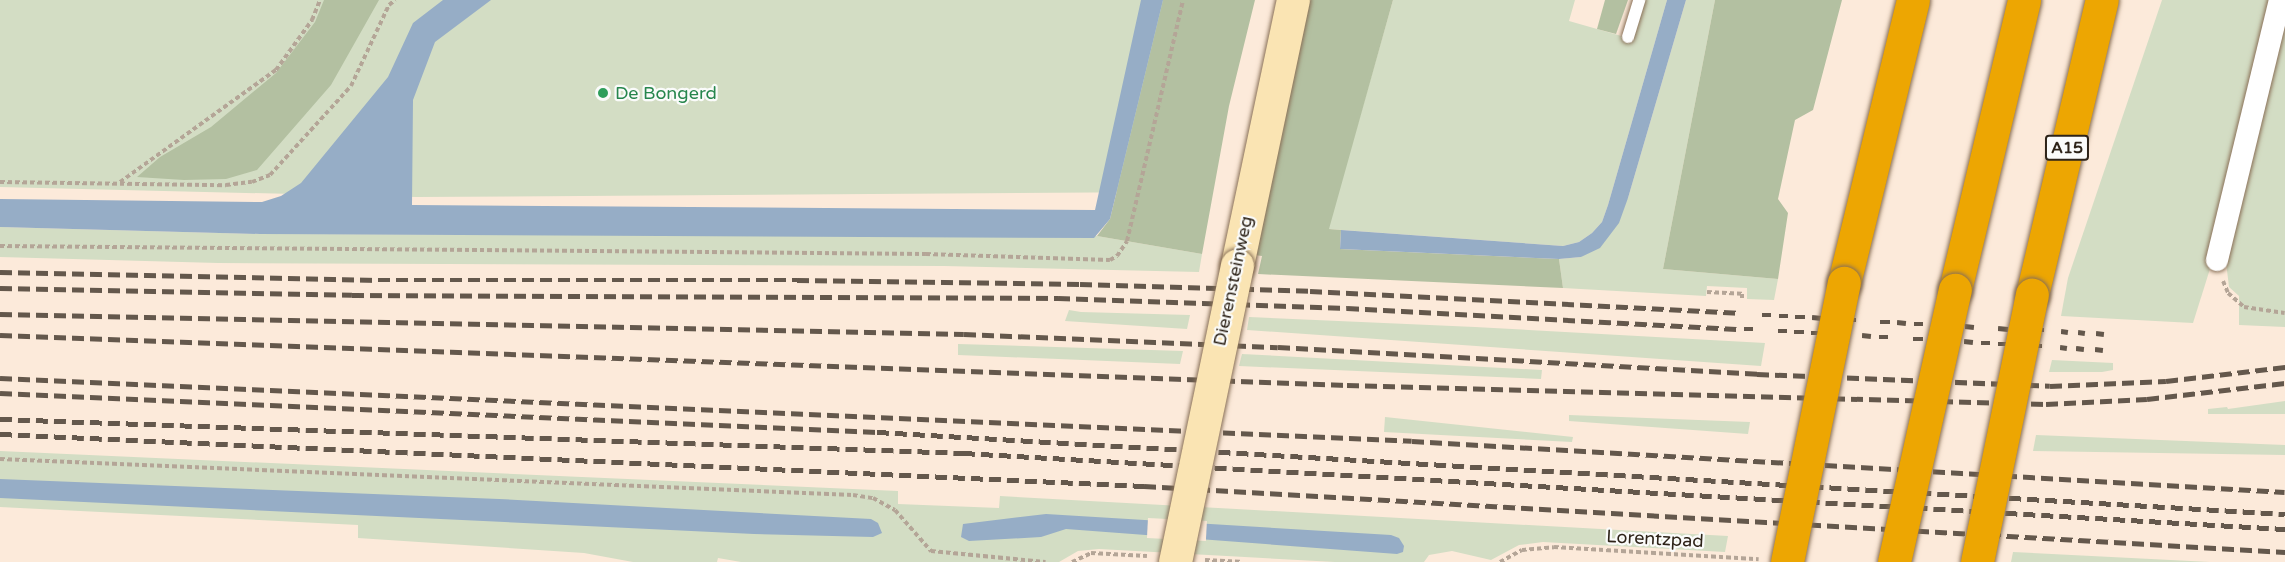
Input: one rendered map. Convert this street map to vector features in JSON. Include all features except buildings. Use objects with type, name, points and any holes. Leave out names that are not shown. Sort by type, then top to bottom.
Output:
[{"type":"highway","points":[[1777,561],[1913,0]]},
{"type":"highway","points":[[1894,562],[1955,290],[2024,0]]},
{"type":"highway","name":"A15","points":[[1977,562],[2032,295],[2102,0]]},
{"type":"main road","name":"Dierensteinweg","points":[[1174,562],[1293,0]]},
{"type":"street","points":[[2217,260],[2280,0]]},
{"type":"lane","points":[[1628,37],[1639,0]]},
{"type":"path","points":[[119,184],[276,70],[312,20],[320,0]]},
{"type":"path","points":[[0,182],[225,185],[252,182],[270,175],[351,86],[389,5],[395,0]]},
{"type":"path","points":[[0,246],[915,254],[1110,260],[1117,256],[1126,241],[1183,0]]},
{"type":"path","points":[[2217,260],[2220,276],[2228,293],[2244,307],[2285,313]]},
{"type":"path","points":[[1707,292],[1742,294],[1742,298]]},
{"type":"path","points":[[0,459],[853,495],[873,498],[895,510],[931,551],[1045,562]]},
{"type":"path","name":"Lorentzpad","points":[[1500,562],[1522,550],[1554,547],[1777,561]]},
{"type":"green space","name":"De Bongerd","points":[[0,0],[1237,0],[1172,192],[416,197],[0,187]]},
{"type":"green space","points":[[324,0],[379,0],[331,85],[257,170],[226,179],[184,180],[137,177],[160,157],[211,127],[276,73],[315,22]]},
{"type":"green space","points":[[1163,0],[1255,0],[1229,106],[1202,254],[1097,236],[1110,219]]},
{"type":"green space","points":[[1308,0],[1393,0],[1329,229],[1341,230],[1340,249],[1559,259],[1563,288],[1258,274],[1262,256],[1254,255]]},
{"type":"green space","points":[[1393,0],[1575,0],[1569,21],[1632,39],[1645,0],[1667,0],[1608,205],[1602,222],[1592,233],[1579,242],[1563,246],[1328,229]]},
{"type":"green space","points":[[1605,0],[1628,0],[1616,34],[1597,29]]},
{"type":"green space","points":[[1686,0],[1715,0],[1663,269],[1778,279],[1774,300],[1747,299],[1747,288],[1707,286],[1706,296],[1563,288],[1559,259],[1581,257],[1628,198]]},
{"type":"green space","points":[[1715,0],[1842,0],[1813,110],[1795,120],[1778,199],[1788,213],[1778,279],[1663,269]]},
{"type":"green space","points":[[2162,0],[2270,0],[2209,272],[2193,323],[2061,316],[2068,278]]},
{"type":"green space","points":[[2285,12],[2285,327],[2239,325],[2239,296],[2229,287],[2226,262]]},
{"type":"green space","points":[[0,227],[260,234],[1097,236],[1202,254],[1199,272],[944,266],[218,263],[0,257]]},
{"type":"green space","points":[[1069,310],[1190,315],[1187,329],[1065,321]]},
{"type":"green space","points":[[1249,317],[1765,343],[1761,366],[1247,330]]},
{"type":"green space","points":[[958,344],[1183,351],[1180,364],[958,355]]},
{"type":"green space","points":[[1242,354],[1542,370],[1541,379],[1239,366]]},
{"type":"green space","points":[[2052,360],[2113,363],[2113,370],[2049,372]]},
{"type":"green space","points":[[2285,401],[2285,414],[2208,414],[2208,409],[2227,407],[2228,409]]},
{"type":"green space","points":[[1569,415],[1750,422],[1748,434],[1569,421]]},
{"type":"green space","points":[[1385,417],[1573,437],[1572,442],[1384,432]]},
{"type":"green space","points":[[2036,435],[2285,445],[2285,455],[2033,451]]},
{"type":"green space","points":[[0,451],[898,491],[898,504],[999,508],[1000,496],[1728,536],[1725,552],[1543,542],[1519,545],[1491,560],[1452,551],[1429,555],[1424,562],[1335,562],[1099,549],[1078,551],[1059,562],[741,562],[718,558],[717,562],[633,562],[584,553],[358,538],[358,525],[0,507]]},
{"type":"green space","points":[[2013,552],[2151,559],[2210,562],[2011,562]]},
{"type":"water","points":[[443,0],[491,0],[435,42],[413,100],[412,205],[1095,210],[1141,0],[1163,0],[1110,219],[1094,238],[260,234],[0,227],[0,199],[262,202],[281,196],[301,183],[388,77],[413,23]]},
{"type":"water","points":[[1667,0],[1686,0],[1628,198],[1619,223],[1600,248],[1581,257],[1559,259],[1340,249],[1341,230],[1563,246],[1579,242],[1592,233],[1602,222],[1608,205]]},
{"type":"water","points":[[0,479],[499,499],[871,519],[878,523],[882,533],[873,537],[754,534],[0,498]]},
{"type":"water","points":[[1046,514],[1391,535],[1399,538],[1404,546],[1403,552],[1397,554],[1066,529],[1041,537],[969,541],[961,537],[963,524]]},
{"type":"pier","points":[[1148,518],[1207,521],[1206,541],[1147,538]]},
{"type":"railway","points":[[0,272],[378,280],[797,280],[1080,284],[1310,291],[1737,313]]},
{"type":"railway","points":[[0,288],[352,295],[1058,298],[1347,308],[1736,329]]},
{"type":"railway","points":[[0,314],[964,334],[1278,347],[1757,374],[2050,386],[2166,381],[2285,367]]},
{"type":"railway","points":[[1762,315],[1771,315]]},
{"type":"railway","points":[[1779,316],[1788,316]]},
{"type":"railway","points":[[1795,317],[1805,317]]},
{"type":"railway","points":[[1812,317],[1822,318]]},
{"type":"railway","points":[[1846,320],[1856,320]]},
{"type":"railway","points":[[1880,322],[1890,322]]},
{"type":"railway","points":[[1897,322],[1906,323]]},
{"type":"railway","points":[[1914,324],[1923,324]]},
{"type":"railway","points":[[1948,326],[1957,326]]},
{"type":"railway","points":[[1965,326],[1974,327]]},
{"type":"railway","points":[[1998,328],[2008,329]]},
{"type":"railway","points":[[1744,329],[1753,329]]},
{"type":"railway","points":[[2015,329],[2025,330]]},
{"type":"railway","points":[[2034,330],[2044,330]]},
{"type":"railway","points":[[1778,331],[1787,331]]},
{"type":"railway","points":[[2061,331],[2068,332]]},
{"type":"railway","points":[[1794,332],[1804,332]]},
{"type":"railway","points":[[2078,332],[2085,333]]},
{"type":"railway","points":[[1811,333],[1821,333]]},
{"type":"railway","points":[[2096,333],[2104,334]]},
{"type":"railway","points":[[1828,334],[1838,334]]},
{"type":"railway","points":[[0,335],[1347,385],[2046,404],[2147,399],[2285,383]]},
{"type":"railway","points":[[1862,335],[1871,336]]},
{"type":"railway","points":[[1879,337],[1888,337]]},
{"type":"railway","points":[[1913,339],[1923,339]]},
{"type":"railway","points":[[1930,340],[1939,340]]},
{"type":"railway","points":[[1964,341],[1973,342]]},
{"type":"railway","points":[[1981,343],[1990,343]]},
{"type":"railway","points":[[1998,344],[2007,344]]},
{"type":"railway","points":[[2015,344],[2024,345]]},
{"type":"railway","points":[[2033,346],[2042,346]]},
{"type":"railway","points":[[2060,347],[2067,348]]},
{"type":"railway","points":[[2076,348],[2084,349]]},
{"type":"railway","points":[[2095,349],[2103,350]]},
{"type":"railway","points":[[0,378],[1412,441],[2285,492]]},
{"type":"railway","points":[[0,393],[877,432],[2285,514]]},
{"type":"railway","points":[[0,419],[963,453],[2285,529]]},
{"type":"railway","points":[[0,434],[1144,486],[2285,552]]},
{"type":"place","name":"De Bongerd","points":[[603,93]]}]
